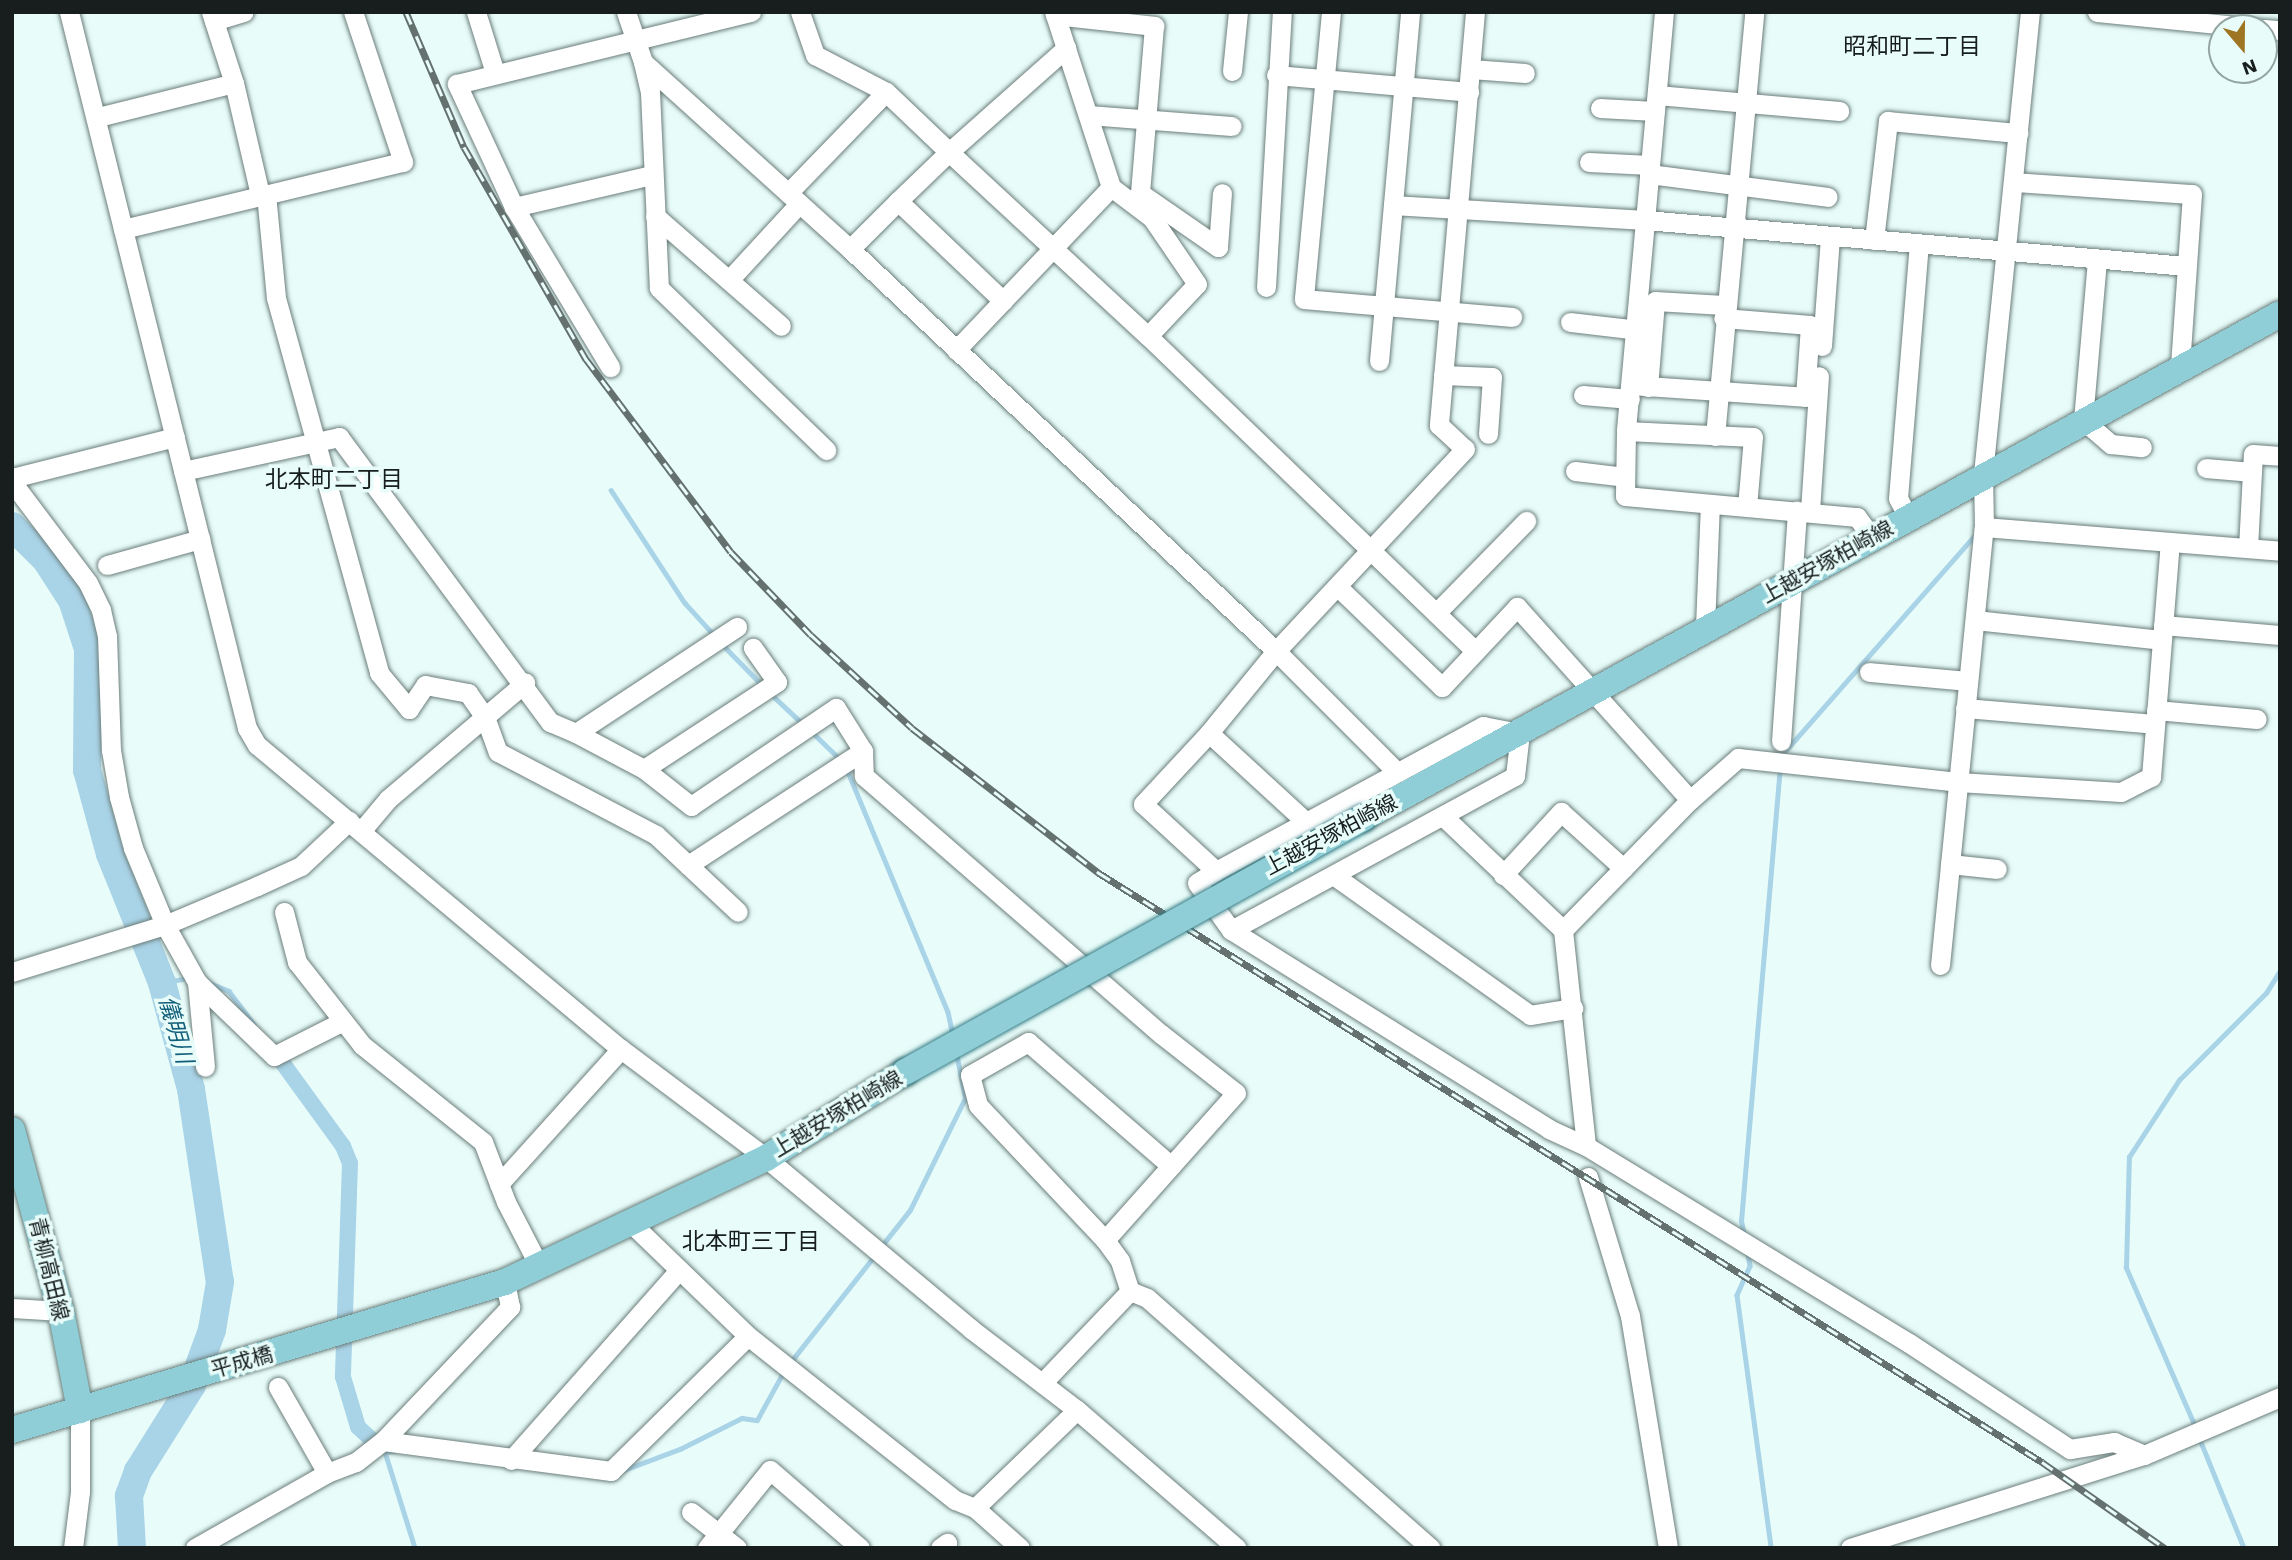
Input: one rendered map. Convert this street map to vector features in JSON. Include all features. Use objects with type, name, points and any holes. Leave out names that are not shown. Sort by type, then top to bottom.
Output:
[{"type":"main road","name":"上越安塚柏崎線","points":[[368,1326],[505,1282],[632,1224],[766,1158],[905,1072],[1520,733],[1592,690],[1791,584],[1983,474],[2280,314]]},
{"type":"main road","name":"青柳高田線","points":[[12,1130],[61,1311],[80,1410]]},
{"type":"main road","name":"平成橋","points":[[80,1410],[368,1326]]},
{"type":"main road","points":[[12,1430],[80,1410]]},
{"type":"street","points":[[69,12],[98,117],[123,229],[247,728],[257,745],[621,1049],[766,1158],[1077,1410],[1237,1548]]},
{"type":"street","points":[[244,12],[212,17],[234,83],[263,194],[276,298],[380,673],[410,709],[425,685],[468,694],[485,717],[498,752],[656,835],[738,912]]},
{"type":"street","points":[[123,229],[402,162],[353,12]]},
{"type":"street","points":[[477,12],[495,73]]},
{"type":"street","points":[[626,12],[650,92],[659,288],[826,450]]},
{"type":"street","points":[[610,367],[514,207],[457,84],[751,12]]},
{"type":"street","points":[[800,12],[815,55],[886,92],[1370,547],[1475,651]]},
{"type":"street","points":[[1232,71],[1238,12]]},
{"type":"street","points":[[1266,288],[1276,75],[1282,12]]},
{"type":"street","points":[[1331,12],[1304,299],[1512,317]]},
{"type":"street","points":[[1379,361],[1410,12]]},
{"type":"street","points":[[1216,871],[1143,804],[1209,733],[1276,651],[1339,587],[1370,547],[1465,449],[1439,425],[1475,12]]},
{"type":"street","points":[[1636,390],[1645,220],[1664,12]]},
{"type":"street","points":[[1715,436],[1723,312],[1754,12]]},
{"type":"street","points":[[1940,965],[1984,527],[1983,474],[2030,12]]},
{"type":"street","points":[[2096,12],[2208,23]]},
{"type":"street","points":[[1147,336],[1197,284],[1152,218],[1111,187],[1054,14],[1154,26],[1140,193],[1218,247],[1222,193]]},
{"type":"street","points":[[850,249],[949,152],[1066,48]]},
{"type":"street","points":[[643,62],[850,249],[1276,651],[1396,771]]},
{"type":"street","points":[[1471,69],[1525,73]]},
{"type":"street","points":[[1276,75],[1469,92]]},
{"type":"street","points":[[98,117],[234,83]]},
{"type":"street","points":[[729,281],[793,198],[886,92]]},
{"type":"street","points":[[1600,108],[1656,103],[1743,102],[1839,111]]},
{"type":"street","points":[[1088,115],[1232,126]]},
{"type":"street","points":[[1874,240],[1880,121],[2018,133]]},
{"type":"street","points":[[1589,162],[1828,197]]},
{"type":"street","points":[[514,207],[652,175]]},
{"type":"street","points":[[2014,181],[2192,194],[2179,367]]},
{"type":"street","points":[[956,350],[1111,187]]},
{"type":"street","points":[[898,201],[1003,301]]},
{"type":"street","points":[[1393,205],[1645,220],[1830,238],[2186,266]]},
{"type":"street","points":[[655,216],[781,326]]},
{"type":"street","points":[[1781,741],[1791,584],[1803,511],[1830,238]]},
{"type":"street","points":[[1908,517],[1898,498],[1919,245]]},
{"type":"street","points":[[2097,260],[2083,420],[2110,444],[2142,447]]},
{"type":"street","points":[[1583,395],[1636,390],[1719,391],[1805,397],[1810,325],[1655,301],[1636,390],[1626,431],[1625,496],[1857,517],[1871,536]]},
{"type":"street","points":[[1570,322],[1638,330]]},
{"type":"street","points":[[1443,375],[1492,377],[1488,434]]},
{"type":"street","points":[[1626,431],[1753,437],[1747,506]]},
{"type":"street","points":[[175,437],[12,480],[88,583],[101,610],[107,636],[111,750],[133,848],[160,926],[197,982],[274,1056],[343,1021]]},
{"type":"street","points":[[183,471],[339,437],[525,683],[550,722],[644,769],[691,806],[836,708],[863,751],[864,776],[1151,1025],[1236,1093],[1105,1240]]},
{"type":"street","points":[[2248,548],[2253,454],[2280,456]]},
{"type":"street","points":[[2206,468],[2252,472]]},
{"type":"street","points":[[1575,471],[1625,477]]},
{"type":"street","points":[[1705,628],[1710,505]]},
{"type":"street","points":[[1436,613],[1526,522]]},
{"type":"street","points":[[1984,527],[2280,551]]},
{"type":"street","points":[[107,565],[200,539]]},
{"type":"street","points":[[1563,930],[1690,800],[1738,758],[1958,782],[2121,792],[2151,777],[2170,543]]},
{"type":"street","points":[[1339,587],[1442,687],[1517,607],[1690,800]]},
{"type":"street","points":[[1975,620],[2162,632],[2280,635]]},
{"type":"street","points":[[576,733],[737,627]]},
{"type":"street","points":[[644,769],[777,682],[753,648]]},
{"type":"street","points":[[1869,672],[1967,681]]},
{"type":"street","points":[[12,972],[160,926],[301,866],[355,826],[525,683]]},
{"type":"street","points":[[1965,708],[2257,719]]},
{"type":"street","points":[[1231,930],[1446,818],[1516,776],[1520,733],[1483,726],[1304,820],[1197,883],[1231,930],[1549,1129],[1586,1146],[1909,1343],[2070,1450],[2113,1442],[2144,1455]]},
{"type":"street","points":[[1209,733],[1304,820]]},
{"type":"street","points":[[688,865],[863,751]]},
{"type":"street","points":[[1503,875],[1561,812],[1623,868]]},
{"type":"street","points":[[1446,818],[1563,930],[1586,1146]]},
{"type":"street","points":[[1950,864],[1997,869]]},
{"type":"street","points":[[1336,877],[1531,1016],[1573,1008]]},
{"type":"street","points":[[284,912],[297,962],[362,1045],[483,1142],[499,1185],[540,1266]]},
{"type":"street","points":[[197,982],[205,1067]]},
{"type":"street","points":[[1171,1166],[1028,1042],[970,1075],[978,1105],[1105,1240],[1120,1261],[1130,1291],[1147,1298],[1431,1548]]},
{"type":"street","points":[[499,1185],[621,1049]]},
{"type":"street","points":[[1588,1177],[1630,1316],[1668,1548]]},
{"type":"street","points":[[632,1224],[748,1336],[955,1500],[975,1508],[1020,1548]]},
{"type":"street","points":[[511,1460],[679,1270]]},
{"type":"street","points":[[197,1547],[327,1474],[356,1462],[383,1441],[510,1307],[505,1282]]},
{"type":"street","points":[[1042,1382],[1130,1291]]},
{"type":"street","points":[[12,1308],[61,1311]]},
{"type":"street","points":[[383,1441],[511,1460],[611,1471],[748,1336]]},
{"type":"street","points":[[278,1387],[327,1474]]},
{"type":"street","points":[[1850,1548],[1900,1541],[2144,1455],[2280,1396]]},
{"type":"street","points":[[73,1548],[80,1492],[80,1410]]},
{"type":"street","points":[[975,1508],[1077,1410]]},
{"type":"street","points":[[714,1540],[770,1469],[860,1548]]},
{"type":"street","points":[[691,1512],[714,1540],[737,1548]]},
{"type":"waterway","points":[[611,490],[685,603],[714,635]]},
{"type":"waterway","name":"儀明川","points":[[12,526],[46,560],[72,600],[88,649],[87,770],[110,854],[162,983],[191,1089],[220,1282],[212,1330],[192,1385],[138,1471],[129,1496],[132,1548]]},
{"type":"waterway","points":[[1780,757],[1973,537]]},
{"type":"waterway","points":[[722,644],[762,685]]},
{"type":"waterway","points":[[771,694],[803,724]]},
{"type":"waterway","points":[[812,732],[841,760]]},
{"type":"waterway","points":[[1744,1235],[1741,1221],[1780,766]]},
{"type":"waterway","points":[[846,767],[948,1012],[953,1035]]},
{"type":"waterway","points":[[2196,1429],[2126,1268],[2129,1157],[2179,1080],[2266,993],[2280,971]]},
{"type":"waterway","points":[[162,983],[183,979]]},
{"type":"waterway","points":[[210,983],[229,991],[254,1024]]},
{"type":"waterway","points":[[880,1248],[910,1210],[965,1098],[956,1053]]},
{"type":"waterway","points":[[279,1058],[343,1146],[350,1163],[343,1377],[358,1427],[372,1440]]},
{"type":"waterway","points":[[1747,1250],[1750,1266],[1737,1295],[1771,1548]]},
{"type":"waterway","points":[[789,1364],[875,1255]]},
{"type":"waterway","points":[[624,1470],[680,1449],[742,1418],[757,1420],[784,1371]]},
{"type":"waterway","points":[[2199,1437],[2244,1548]]},
{"type":"waterway","points":[[385,1452],[394,1451]]},
{"type":"waterway","points":[[385,1452],[415,1548]]},
{"type":"railway","points":[[406,12],[464,147],[586,359],[731,552],[811,635],[912,728],[1099,873],[2042,1462],[2165,1548]]},
{"type":"district","name":"昭和町二丁目","points":[[1912,47]]},
{"type":"district","name":"北本町二丁目","points":[[334,480]]},
{"type":"district","name":"北本町三丁目","points":[[751,1242]]}]
